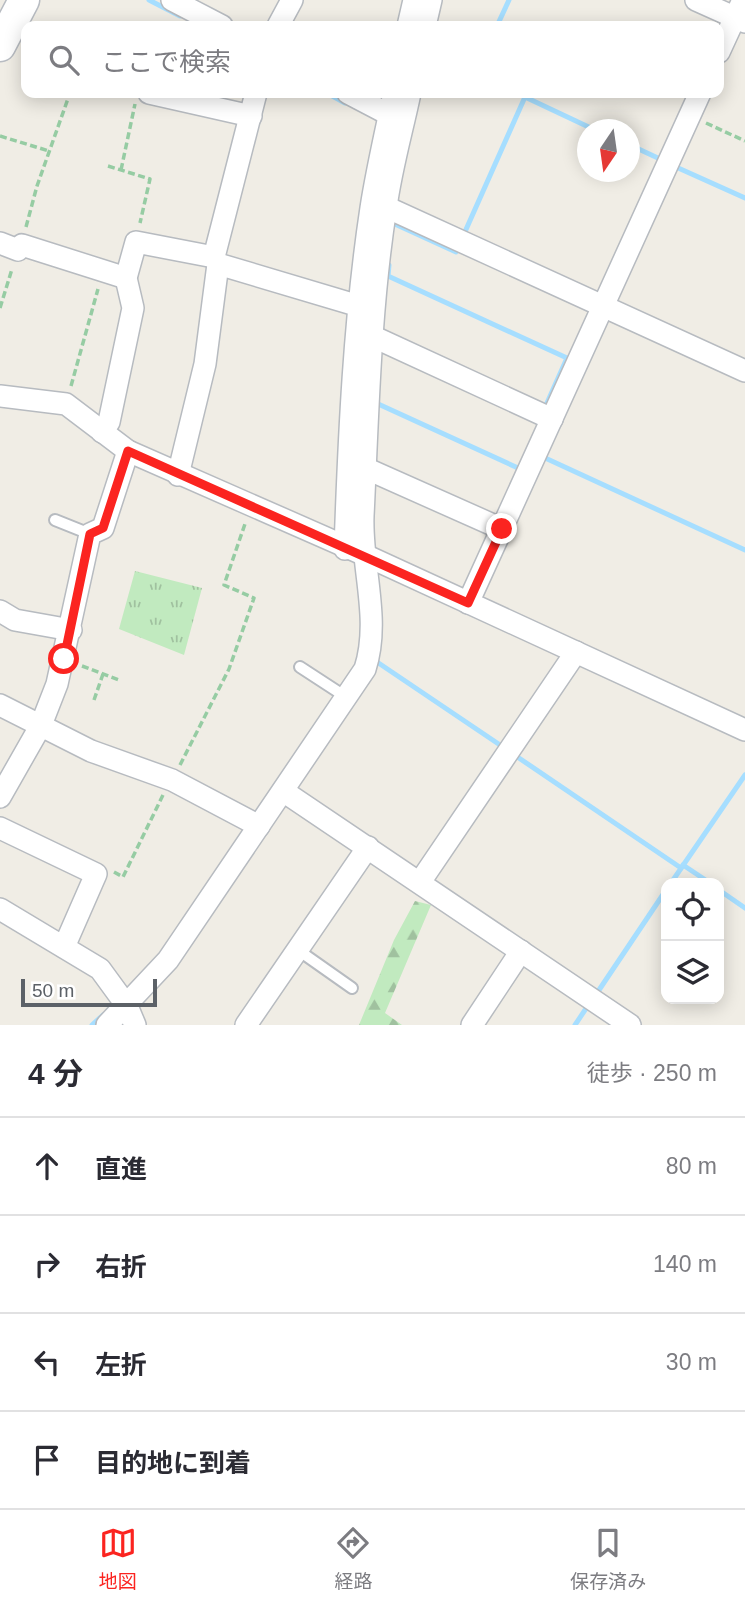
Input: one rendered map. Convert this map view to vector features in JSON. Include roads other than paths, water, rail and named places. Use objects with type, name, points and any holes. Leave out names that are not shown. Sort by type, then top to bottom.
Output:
[{"type":"street","points":[[0,46],[24,0]]},
{"type":"street","points":[[172,0],[212,21]]},
{"type":"street","points":[[281,21],[292,0]]},
{"type":"street","points":[[409,21],[414,0]]},
{"type":"street","points":[[426,21],[431,0]]},
{"type":"street","points":[[696,0],[741,13],[724,43]]},
{"type":"street","points":[[171,98],[251,116]]},
{"type":"street","points":[[178,475],[205,364],[216,261],[255,98]]},
{"type":"street","points":[[358,98],[397,117]]},
{"type":"street","points":[[345,549],[349,445],[386,207],[397,117],[395,98]]},
{"type":"street","points":[[107,1025],[131,1016],[365,669],[371,650],[363,523],[372,205],[397,117],[408,98]]},
{"type":"street","points":[[468,603],[698,98]]},
{"type":"street","points":[[386,207],[745,371]]},
{"type":"street","points":[[102,432],[109,422],[133,309],[126,278],[136,242],[216,261],[367,320],[552,419]]},
{"type":"street","points":[[13,246],[126,278]]},
{"type":"street","points":[[0,396],[66,404],[128,451],[251,508],[367,556],[745,730]]},
{"type":"street","points":[[0,797],[41,725],[57,684],[90,534],[103,528],[128,451]]},
{"type":"street","points":[[365,468],[502,529]]},
{"type":"street","points":[[0,611],[15,620],[71,630]]},
{"type":"street","points":[[420,882],[576,652]]},
{"type":"street","points":[[0,705],[91,751],[172,780],[259,826]]},
{"type":"street","points":[[284,791],[630,1025]]},
{"type":"street","points":[[0,828],[96,874],[64,947]]},
{"type":"street","points":[[246,1025],[368,847]]},
{"type":"street","points":[[0,909],[100,970],[131,1016]]},
{"type":"street","points":[[472,1025],[521,951]]},
{"type":"lane","points":[[55,520],[90,534]]},
{"type":"lane","points":[[300,667],[346,697]]},
{"type":"lane","points":[[298,950],[352,988]]},
{"type":"waterway","points":[[149,0],[180,16]]},
{"type":"waterway","points":[[499,21],[509,0]]},
{"type":"waterway","points":[[336,98],[345,103]]},
{"type":"waterway","points":[[464,234],[525,98]]},
{"type":"waterway","points":[[527,98],[577,122]]},
{"type":"waterway","points":[[640,150],[660,159]]},
{"type":"waterway","points":[[676,167],[745,198]]},
{"type":"waterway","points":[[397,225],[456,252]]},
{"type":"waterway","points":[[389,265],[388,276],[567,358],[547,403]]},
{"type":"waterway","points":[[376,403],[518,468]]},
{"type":"waterway","points":[[543,457],[745,550]]},
{"type":"waterway","points":[[377,662],[503,747]]},
{"type":"waterway","points":[[516,756],[681,868]]},
{"type":"waterway","points":[[674,878],[745,775]]},
{"type":"waterway","points":[[683,865],[702,878]]},
{"type":"waterway","points":[[724,893],[745,908]]},
{"type":"waterway","points":[[595,996],[661,897]]},
{"type":"waterway","points":[[575,1025],[589,1004]]},
{"type":"waterway","points":[[92,1025],[103,1015]]}]
